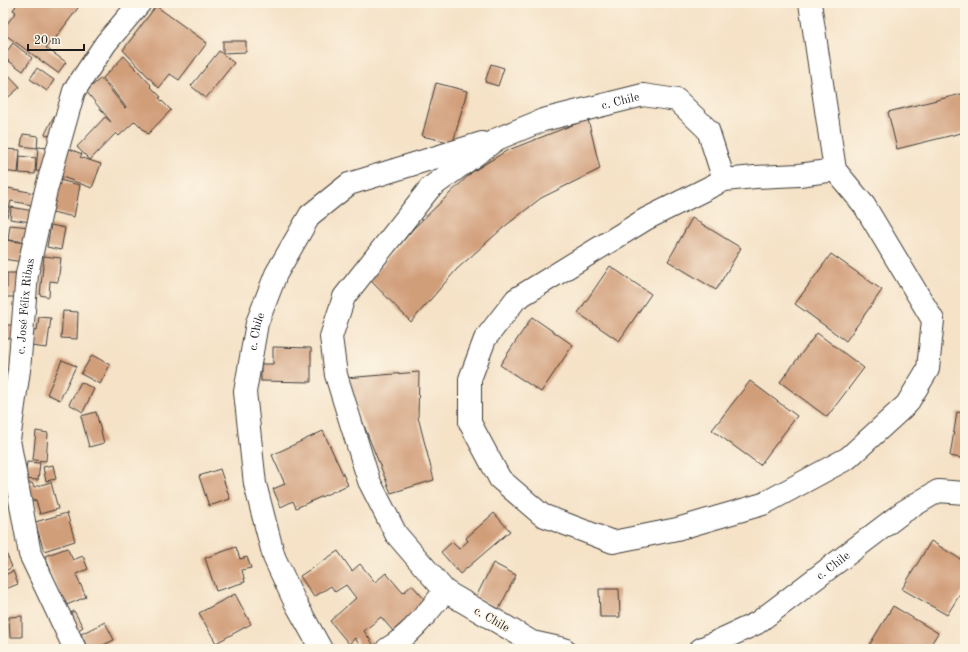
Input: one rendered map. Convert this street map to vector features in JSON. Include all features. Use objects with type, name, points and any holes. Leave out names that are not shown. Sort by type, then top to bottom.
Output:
[{"type":"street","name":"c. José Félix Ribas","points":[[75,649],[30,554],[9,440],[18,370],[27,274],[46,190],[74,91],[106,43],[140,3]]},
{"type":"street","points":[[810,3],[835,170],[864,205],[933,320],[928,369],[908,404],[848,458],[763,504],[677,529],[612,542],[542,515],[500,479],[470,423],[470,379],[485,339],[516,299],[646,219],[724,180],[799,175],[835,170]]},
{"type":"street","name":"c. Chile","points":[[321,649],[295,602],[274,556],[255,484],[245,392],[257,323],[276,274],[310,215],[349,184],[496,138],[543,120],[643,95],[677,100],[708,130],[724,180]]},
{"type":"street","name":"c. Chile","points":[[496,138],[430,188],[344,297],[331,336],[336,375],[369,481],[396,534],[445,591],[532,642],[564,649]]},
{"type":"street","name":"c. Chile","points":[[701,649],[757,623],[903,512],[938,491],[965,493]]},
{"type":"street","points":[[387,649],[400,641],[422,619],[445,591]]},
{"type":"building","points":[[18,3],[71,3],[78,8],[54,40],[53,39],[46,48],[66,62],[58,73],[3,33],[3,29],[16,12],[13,10]]},
{"type":"building","points":[[156,6],[207,43],[179,80],[170,74],[159,88],[123,50]]},
{"type":"building","points":[[223,41],[246,41],[246,52],[223,53]]},
{"type":"building","points":[[13,43],[32,58],[23,71],[3,57]]},
{"type":"building","points":[[219,51],[234,63],[206,98],[191,86]]},
{"type":"building","points":[[124,56],[151,85],[150,86],[161,97],[159,98],[171,110],[148,134],[135,121],[119,136],[116,133],[90,160],[77,147],[105,117],[111,122],[86,91],[101,78],[125,108],[126,107],[103,78]]},
{"type":"building","points":[[491,64],[504,68],[498,86],[485,82]]},
{"type":"building","points":[[37,68],[54,80],[47,91],[30,79]]},
{"type":"building","points":[[3,69],[20,87],[3,102]]},
{"type":"building","points":[[436,83],[467,91],[453,143],[422,136]]},
{"type":"building","points":[[965,93],[965,132],[897,149],[888,112]]},
{"type":"building","points":[[54,116],[63,121],[54,138],[45,134]]},
{"type":"building","points":[[588,119],[600,169],[541,198],[504,227],[457,269],[411,322],[370,280],[414,228],[472,172],[506,151]]},
{"type":"building","points":[[23,134],[38,136],[37,148],[21,146]]},
{"type":"building","points":[[38,147],[49,148],[47,172],[36,171]]},
{"type":"building","points":[[67,148],[82,154],[80,157],[101,164],[92,188],[57,175]]},
{"type":"building","points":[[3,149],[20,150],[18,173],[3,171]]},
{"type":"building","points":[[20,156],[36,158],[35,174],[19,173]]},
{"type":"building","points":[[59,180],[80,185],[74,217],[52,212]]},
{"type":"building","points":[[3,187],[34,193],[32,205],[11,201],[7,217],[3,217]]},
{"type":"building","points":[[11,207],[33,211],[31,222],[10,219]]},
{"type":"building","points":[[692,218],[741,248],[716,290],[668,261]]},
{"type":"building","points":[[10,225],[30,227],[28,242],[8,240]]},
{"type":"building","points":[[51,225],[65,228],[61,250],[47,247]]},
{"type":"building","points":[[5,240],[26,243],[23,262],[3,259]]},
{"type":"building","points":[[831,254],[882,290],[846,341],[795,304]]},
{"type":"building","points":[[44,256],[61,258],[58,282],[50,281],[49,297],[40,295]]},
{"type":"building","points":[[610,266],[651,294],[619,341],[578,313]]},
{"type":"building","points":[[7,273],[19,273],[19,297],[3,297],[3,288],[7,288]]},
{"type":"building","points":[[63,311],[78,312],[77,339],[61,338]]},
{"type":"building","points":[[39,317],[51,318],[47,348],[31,346],[34,329],[37,330]]},
{"type":"building","points":[[532,317],[573,345],[541,392],[500,365]]},
{"type":"building","points":[[3,325],[12,325],[12,338],[3,338]]},
{"type":"building","points":[[817,333],[864,368],[827,417],[780,382]]},
{"type":"building","points":[[273,347],[311,348],[311,382],[261,381],[261,364],[273,364]]},
{"type":"building","points":[[92,355],[110,365],[100,384],[81,374]]},
{"type":"building","points":[[62,360],[76,366],[60,400],[47,394]]},
{"type":"building","points":[[419,372],[418,417],[434,480],[391,493],[345,378]]},
{"type":"building","points":[[750,381],[797,416],[760,465],[712,430]]},
{"type":"building","points":[[81,382],[94,389],[83,412],[69,404]]},
{"type":"building","points":[[96,412],[104,443],[89,447],[81,416]]},
{"type":"building","points":[[957,412],[965,413],[965,459],[950,456]]},
{"type":"building","points":[[36,431],[48,433],[46,461],[33,460]]},
{"type":"building","points":[[323,431],[348,485],[296,508],[293,501],[281,507],[273,489],[285,484],[272,455]]},
{"type":"building","points":[[27,462],[40,463],[38,480],[25,479]]},
{"type":"building","points":[[53,465],[56,479],[46,481],[43,467]]},
{"type":"building","points":[[220,469],[230,499],[209,506],[199,476]]},
{"type":"building","points":[[51,482],[58,509],[40,514],[36,500],[30,502],[25,484],[32,483],[34,487]]},
{"type":"building","points":[[67,513],[75,541],[44,551],[35,522]]},
{"type":"building","points":[[494,513],[510,531],[460,574],[441,552],[452,542],[459,549],[468,541],[466,538]]},
{"type":"building","points":[[931,541],[965,562],[965,586],[947,615],[902,589]]},
{"type":"building","points":[[3,546],[12,567],[3,572]]},
{"type":"building","points":[[236,547],[240,559],[247,557],[251,568],[242,570],[245,582],[216,591],[205,558]]},
{"type":"building","points":[[67,548],[73,560],[83,556],[88,569],[76,574],[86,597],[64,606],[45,556]]},
{"type":"building","points":[[338,551],[352,571],[360,564],[375,582],[386,573],[403,593],[412,585],[426,601],[393,631],[381,617],[364,631],[373,644],[364,649],[362,649],[355,638],[349,644],[330,621],[356,598],[346,585],[335,592],[331,586],[314,597],[300,576]]},
{"type":"building","points":[[493,563],[516,575],[499,609],[476,597]]},
{"type":"building","points":[[13,571],[18,584],[3,590],[3,576]]},
{"type":"building","points":[[599,589],[619,589],[620,617],[600,617]]},
{"type":"building","points":[[235,594],[251,624],[216,643],[199,613]]},
{"type":"building","points":[[893,606],[938,633],[928,649],[867,649]]},
{"type":"building","points":[[74,611],[83,627],[77,631],[67,615]]},
{"type":"building","points":[[22,616],[22,637],[10,637],[9,617]]},
{"type":"building","points":[[105,622],[114,640],[95,649],[88,649],[81,634]]}]
